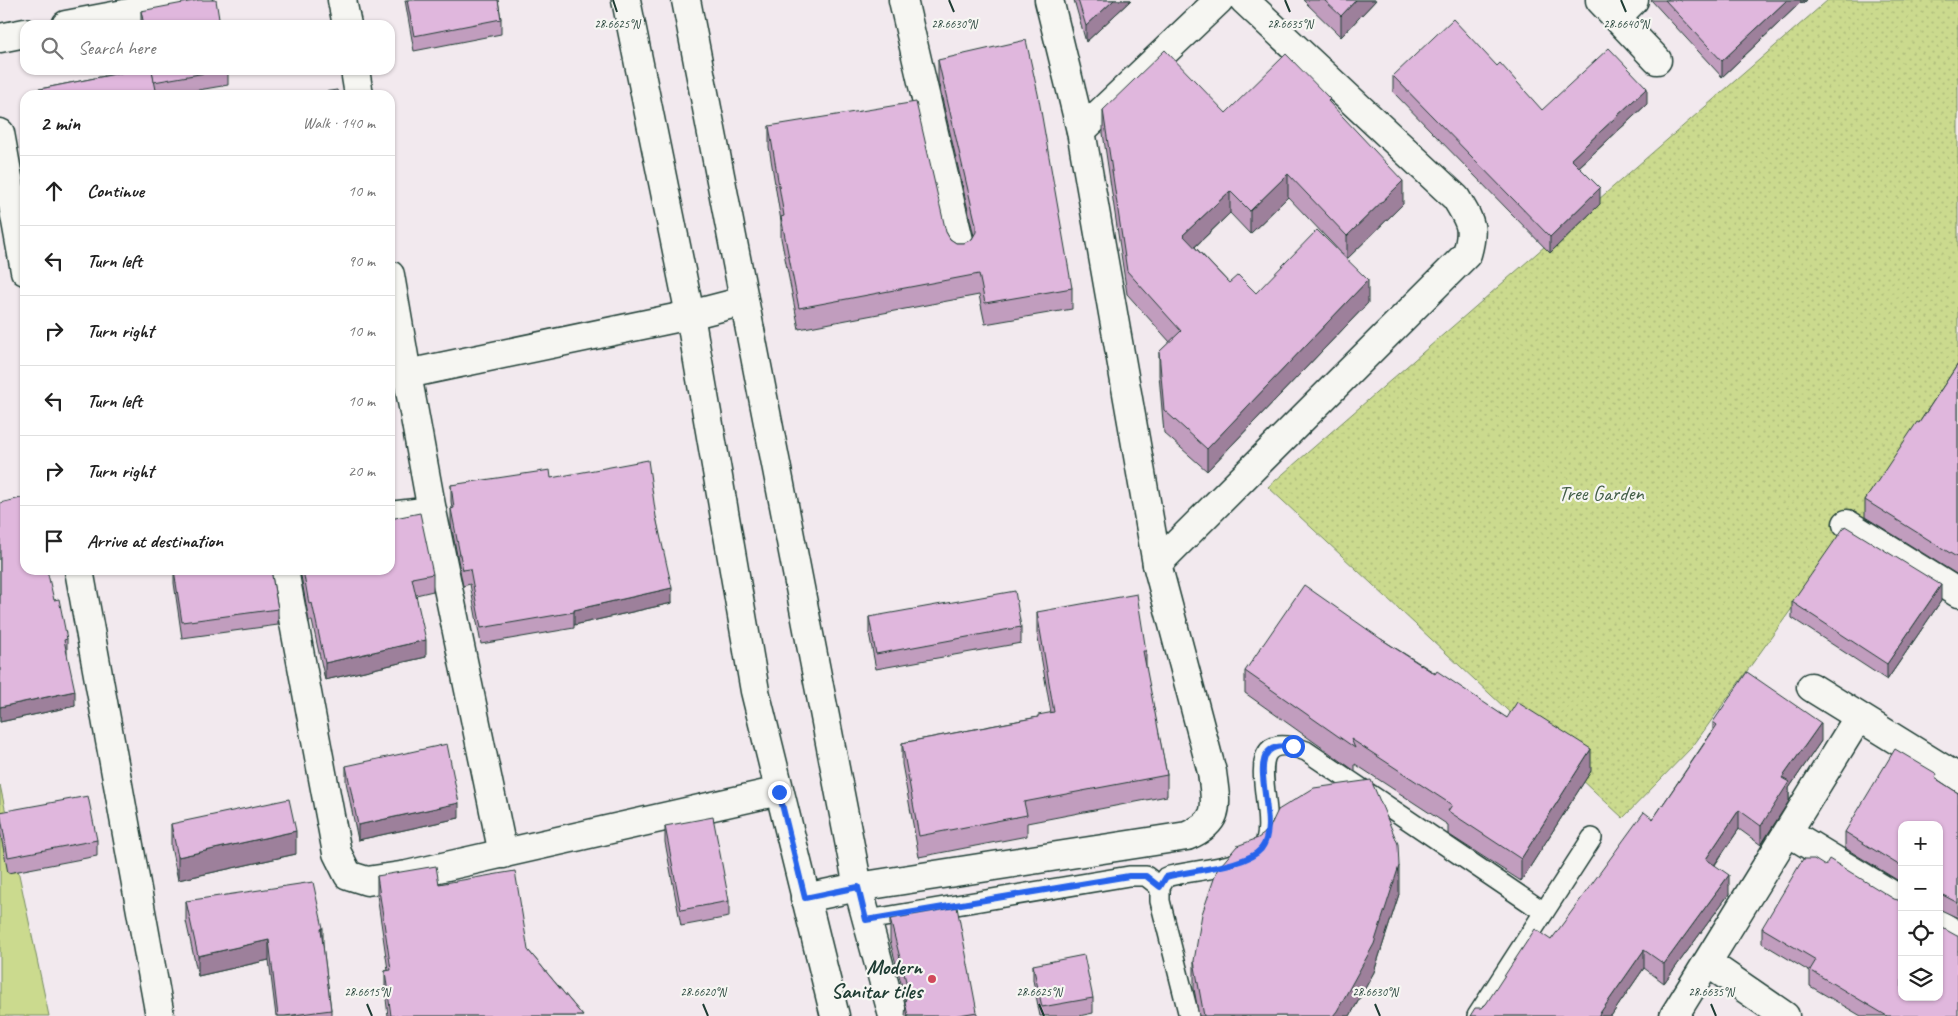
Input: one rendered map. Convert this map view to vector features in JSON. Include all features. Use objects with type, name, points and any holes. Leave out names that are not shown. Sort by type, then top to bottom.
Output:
[{"type":"street","points":[[92,20],[198,0]]},
{"type":"street","points":[[342,0],[346,20]]},
{"type":"street","points":[[626,0],[690,315],[755,692],[835,1016]]},
{"type":"street","points":[[686,0],[858,887],[893,1016]]},
{"type":"street","points":[[903,0],[961,249]]},
{"type":"street","points":[[805,898],[858,887],[1187,836],[1204,829],[1213,817],[1215,797],[1212,772],[1157,564],[1081,132],[1049,0]]},
{"type":"street","points":[[1081,132],[1219,0]]},
{"type":"street","points":[[1157,564],[1467,254],[1472,235],[1468,218],[1456,198],[1244,0]]},
{"type":"street","points":[[1617,6],[1657,60]]},
{"type":"street","points":[[0,38],[20,34]]},
{"type":"street","points":[[355,75],[358,90]]},
{"type":"street","points":[[0,133],[20,243]]},
{"type":"street","points":[[407,374],[690,315],[744,301]]},
{"type":"street","points":[[395,304],[432,511],[503,854]]},
{"type":"street","points":[[395,515],[432,511]]},
{"type":"street","points":[[1847,524],[1958,593]]},
{"type":"street","points":[[80,575],[160,1016]]},
{"type":"street","points":[[285,575],[337,854],[348,875],[367,881],[407,875],[779,792]]},
{"type":"street","points":[[1811,687],[1858,718],[1958,778]]},
{"type":"street","points":[[1674,1016],[1858,718]]},
{"type":"street","points":[[1788,832],[1898,900]]},
{"type":"street","points":[[1943,927],[1958,936]]},
{"type":"street","points":[[1708,963],[1785,1016]]},
{"type":"lane","points":[[1189,1016],[1160,901],[1160,887],[1166,877],[1250,858],[1262,849],[1267,835],[1268,818],[1263,764],[1268,752],[1279,746],[1293,746],[1306,751],[1544,912]]},
{"type":"lane","points":[[1477,1016],[1592,838]]},
{"type":"lane","points":[[866,920],[1129,876],[1146,876],[1160,887]]},
{"type":"green space","name":"Tree Garden","points":[[1828,0],[1958,0],[1958,377],[1889,502],[1821,568],[1693,746],[1623,818],[1268,487]]},
{"type":"green space","points":[[0,785],[49,1016],[0,1016]]},
{"type":"building","points":[[199,0],[216,0],[219,20],[143,20],[141,11]]},
{"type":"building","points":[[407,0],[498,0],[501,19],[414,36]]},
{"type":"building","points":[[1078,0],[1114,0],[1086,26]]},
{"type":"building","points":[[1324,0],[1356,0],[1341,16]]},
{"type":"building","points":[[1665,0],[1787,0],[1722,61]]},
{"type":"building","points":[[1453,19],[1497,66],[1500,63],[1542,110],[1609,48],[1647,88],[1571,159],[1600,188],[1550,237],[1393,76]]},
{"type":"building","points":[[1026,40],[1038,94],[1072,288],[985,303],[979,274],[799,308],[781,217],[784,216],[769,126],[916,102],[946,232],[950,239],[956,243],[964,243],[972,239],[976,232],[976,225],[938,60]]},
{"type":"building","points":[[1165,50],[1226,113],[1286,54],[1330,99],[1328,101],[1403,181],[1347,236],[1288,174],[1250,211],[1230,191],[1183,235],[1229,283],[1238,275],[1256,293],[1317,230],[1368,280],[1207,449],[1164,410],[1159,352],[1181,331],[1127,271],[1103,110]]},
{"type":"building","points":[[110,75],[153,75],[156,90],[35,90]]},
{"type":"building","points":[[153,75],[194,75],[154,82]]},
{"type":"building","points":[[1958,364],[1958,558],[1865,500]]},
{"type":"building","points":[[648,460],[656,517],[672,588],[574,610],[574,612],[481,628],[470,569],[463,570],[451,509],[454,508],[451,485],[550,470],[551,478]]},
{"type":"building","points":[[20,498],[20,575],[48,575],[54,600],[59,599],[67,639],[64,640],[75,691],[0,707],[0,503]]},
{"type":"building","points":[[420,513],[433,574],[412,578],[426,640],[325,663],[312,603],[309,604],[304,575],[395,575],[395,518]]},
{"type":"building","points":[[1845,526],[1941,585],[1887,664],[1792,602]]},
{"type":"building","points":[[175,575],[272,575],[278,609],[182,622]]},
{"type":"building","points":[[1304,585],[1381,639],[1435,674],[1437,671],[1507,718],[1517,702],[1591,749],[1521,859],[1448,811],[1452,805],[1351,739],[1355,748],[1245,671]]},
{"type":"building","points":[[1015,591],[1021,627],[876,654],[869,617]]},
{"type":"building","points":[[1137,594],[1146,651],[1143,651],[1167,775],[1024,802],[1027,815],[919,836],[902,743],[1038,717],[1038,715],[1054,712],[1037,612]]},
{"type":"building","points":[[1747,672],[1821,723],[1782,778],[1789,782],[1761,826],[1739,810],[1706,859],[1729,875],[1664,964],[1644,950],[1598,1016],[1470,1016],[1475,1008],[1482,1008],[1486,1004],[1535,929],[1551,940],[1644,812],[1653,819],[1717,725],[1713,722]]},
{"type":"building","points":[[447,744],[459,803],[358,825],[346,766]]},
{"type":"building","points":[[1895,749],[1937,774],[1935,778],[1958,793],[1958,903],[1943,895],[1943,821],[1898,821],[1898,865],[1845,832]]},
{"type":"building","points":[[1371,780],[1398,844],[1399,866],[1374,944],[1337,1011],[1333,1016],[1204,1016],[1194,961],[1202,914],[1217,870],[1237,846],[1258,838],[1268,831],[1278,810],[1314,788]]},
{"type":"building","points":[[88,796],[97,840],[8,857],[0,812]]},
{"type":"building","points":[[289,799],[296,831],[178,857],[171,824]]},
{"type":"building","points":[[713,817],[729,901],[681,910],[665,826]]},
{"type":"building","points":[[1803,859],[1814,859],[1825,866],[1829,859],[1898,900],[1898,1001],[1943,1001],[1943,928],[1958,936],[1958,1016],[1887,1016],[1810,970],[1816,960],[1762,928]]},
{"type":"building","points":[[436,866],[439,884],[515,871],[528,950],[583,1016],[391,1016],[385,971],[391,970],[377,876]]},
{"type":"building","points":[[313,882],[323,928],[321,929],[331,1010],[278,1016],[269,940],[198,956],[186,901]]},
{"type":"building","name":"Modern Sanitar tiles","points":[[957,907],[977,1012],[953,1016],[908,1016],[905,1002],[908,989],[890,919]]},
{"type":"building","points":[[1084,955],[1093,998],[1042,1007],[1033,965]]},
{"type":"place","name":"Modern Sanitar tiles","points":[[932,979]]},
{"type":"route","points":[[779,792],[805,898],[858,887],[866,920],[1129,876],[1146,876],[1160,887],[1166,877],[1250,858],[1262,849],[1267,835],[1268,818],[1263,764],[1268,752],[1279,746],[1293,746]]}]
